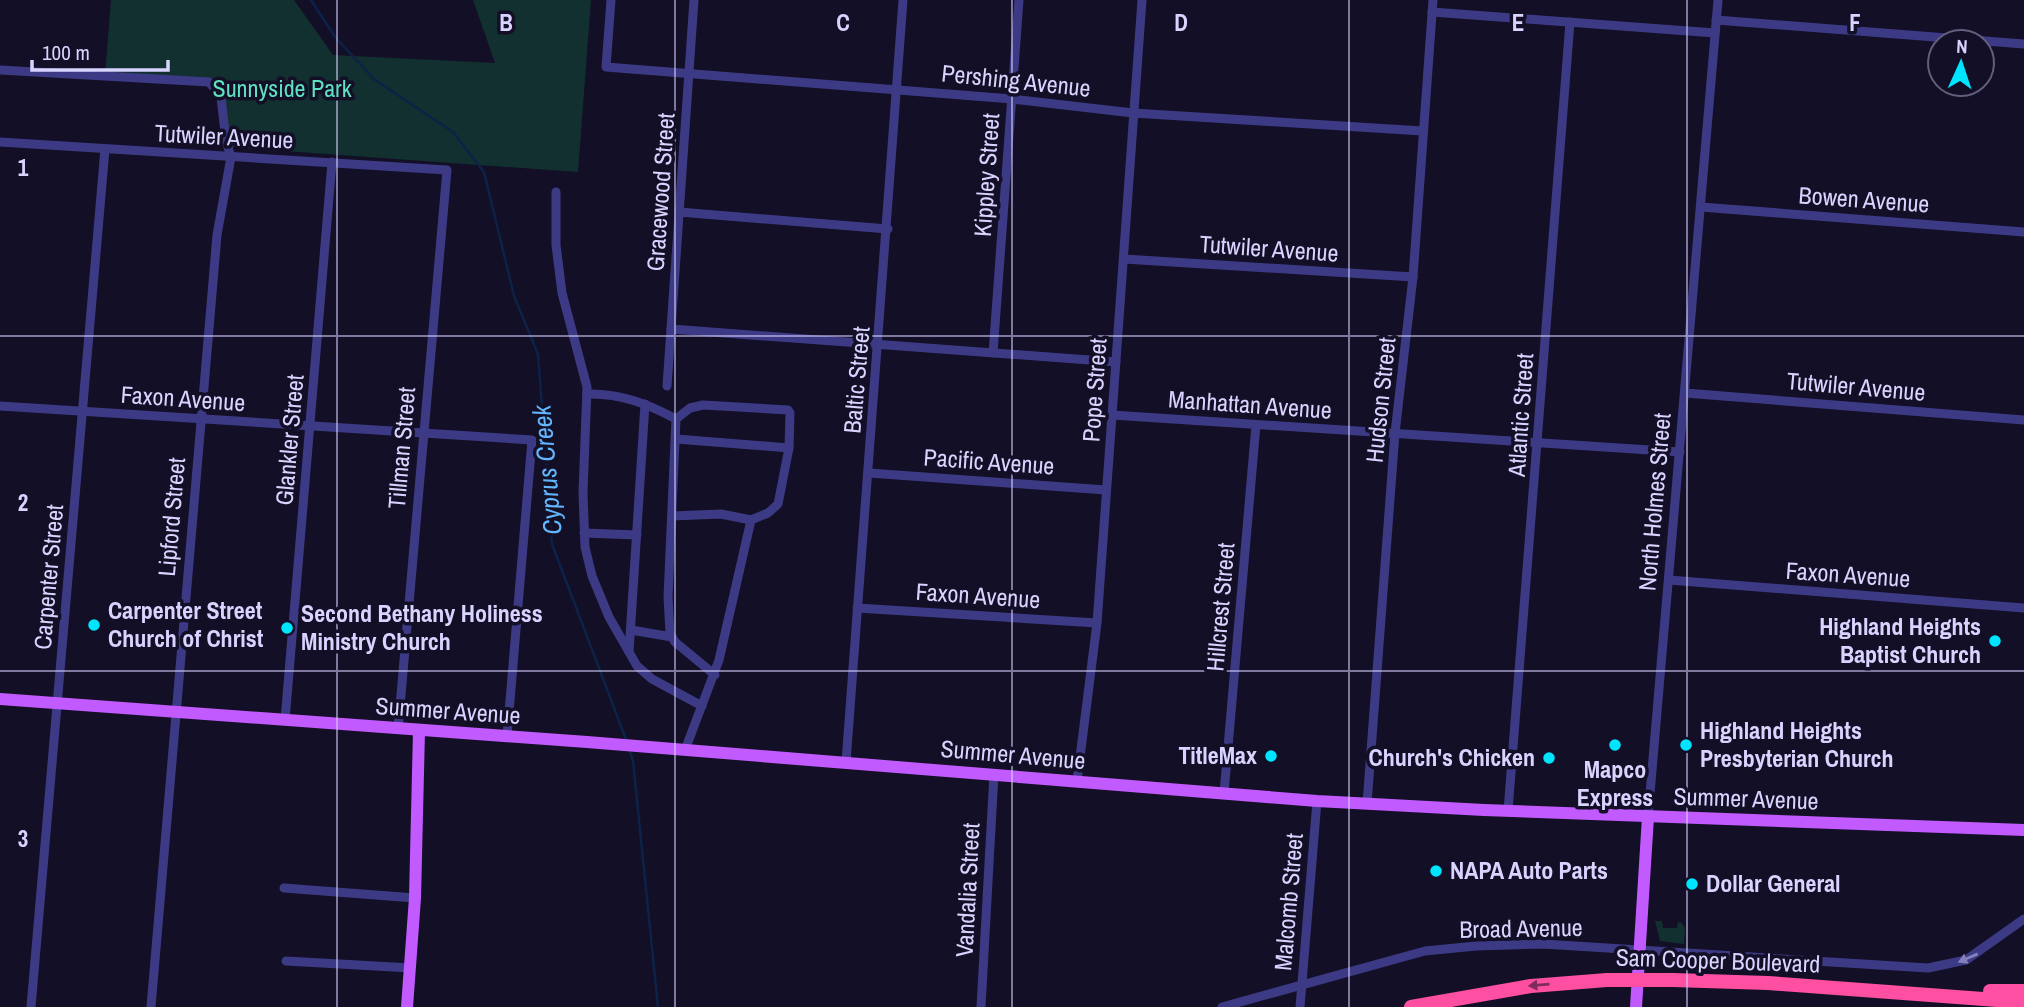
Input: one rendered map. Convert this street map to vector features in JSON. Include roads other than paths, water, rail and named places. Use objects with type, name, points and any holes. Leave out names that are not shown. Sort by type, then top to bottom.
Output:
[{"type":"highway","name":"Sam Cooper Boulevard","points":[[1412,1007],[1531,986],[1607,980],[1673,980],[1873,990],[2024,1002]]},
{"type":"highway","points":[[1873,990],[2024,991]]},
{"type":"main road","name":"Summer Avenue","points":[[0,699],[648,746],[1317,801],[1648,817],[2024,830]]},
{"type":"main road","points":[[407,1007],[415,898],[419,730]]},
{"type":"main road","name":"North Holmes Street","points":[[1636,1007],[1648,817]]},
{"type":"street","name":"Pershing Avenue","points":[[611,0],[606,68],[897,89],[1133,113],[1423,131]]},
{"type":"street","name":"Gracewood Street","points":[[667,386],[694,0]]},
{"type":"street","name":"Baltic Street","points":[[846,762],[888,229],[903,0]]},
{"type":"street","name":"Kippley Street","points":[[993,353],[1019,0]]},
{"type":"street","name":"Pope Street","points":[[1077,781],[1097,623],[1142,0]]},
{"type":"street","name":"Hudson Street","points":[[1367,804],[1395,433],[1413,277],[1433,0]]},
{"type":"street","name":"North Holmes Street","points":[[1648,817],[1718,0]]},
{"type":"street","points":[[1432,12],[1715,33]]},
{"type":"street","points":[[1716,20],[2024,44]]},
{"type":"street","name":"Atlantic Street","points":[[1508,811],[1570,22]]},
{"type":"street","points":[[0,71],[209,82],[221,97],[226,141],[232,157]]},
{"type":"street","name":"Tutwiler Avenue","points":[[0,142],[446,170]]},
{"type":"street","name":"Carpenter Street","points":[[31,1007],[105,149]]},
{"type":"street","name":"Lipford Street","points":[[151,1007],[174,713],[217,235],[232,157]]},
{"type":"street","name":"Glankler Street","points":[[285,720],[332,162]]},
{"type":"street","name":"Tillman Street","points":[[398,729],[446,170]]},
{"type":"street","points":[[556,192],[556,245],[562,293],[587,394],[584,533],[592,576],[637,666],[652,679],[702,705]]},
{"type":"street","name":"Bowen Avenue","points":[[1701,207],[2024,232]]},
{"type":"street","points":[[679,212],[888,229]]},
{"type":"street","name":"Tutwiler Avenue","points":[[1124,259],[1413,277]]},
{"type":"street","points":[[671,329],[1116,362]]},
{"type":"street","points":[[587,394],[607,393],[645,404],[676,419]]},
{"type":"street","name":"Tutwiler Avenue","points":[[1685,393],[2024,420]]},
{"type":"street","points":[[629,653],[645,404]]},
{"type":"street","points":[[673,516],[721,514],[751,520],[768,513],[778,504],[789,448],[790,412],[703,405],[690,408],[676,419]]},
{"type":"street","name":"Faxon Avenue","points":[[0,406],[310,428],[532,440],[507,736]]},
{"type":"street","name":"Manhattan Avenue","points":[[1112,415],[1680,452]]},
{"type":"street","points":[[672,637],[668,597],[676,419]]},
{"type":"street","name":"Hillcrest Street","points":[[1224,793],[1256,425]]},
{"type":"street","points":[[677,439],[789,448]]},
{"type":"street","name":"Pacific Avenue","points":[[869,473],[1106,490]]},
{"type":"street","points":[[685,750],[715,675],[751,520]]},
{"type":"street","points":[[584,533],[637,535]]},
{"type":"street","name":"Faxon Avenue","points":[[1669,580],[2024,608]]},
{"type":"street","name":"Faxon Avenue","points":[[857,608],[1097,623]]},
{"type":"street","points":[[631,630],[672,637],[701,666],[715,675]]},
{"type":"street","name":"Vandalia Street","points":[[981,1007],[994,774]]},
{"type":"street","name":"Malcomb Street","points":[[1300,1007],[1317,801]]},
{"type":"street","points":[[284,888],[415,898]]},
{"type":"street","name":"Broad Avenue","points":[[1222,1007],[1438,950],[1543,944],[1928,968],[1966,960],[2024,919]]},
{"type":"street","points":[[286,961],[411,968]]},
{"type":"waterway","name":"Cyprus Creek","points":[[311,0],[335,37],[374,79],[453,132],[484,172],[514,296],[538,354],[552,544],[627,742]]},
{"type":"waterway","name":"Cyprus Creek","points":[[629,749],[633,761],[658,1007]]},
{"type":"place","name":"Carpenter Street Church of Christ","points":[[94,625]]},
{"type":"place","name":"Second Bethany Holiness Ministry Church","points":[[287,628]]},
{"type":"place","name":"Highland Heights Baptist Church","points":[[1995,641]]},
{"type":"place","name":"Mapco Express","points":[[1615,745]]},
{"type":"place","name":"Highland Heights Presbyterian Church","points":[[1686,745]]},
{"type":"place","name":"TitleMax","points":[[1271,756]]},
{"type":"place","name":"Church's Chicken","points":[[1549,758]]},
{"type":"place","name":"NAPA Auto Parts","points":[[1436,871]]},
{"type":"place","name":"Dollar General","points":[[1692,884]]},
{"type":"park label","name":"Sunnyside Park","points":[[282,89]]}]
